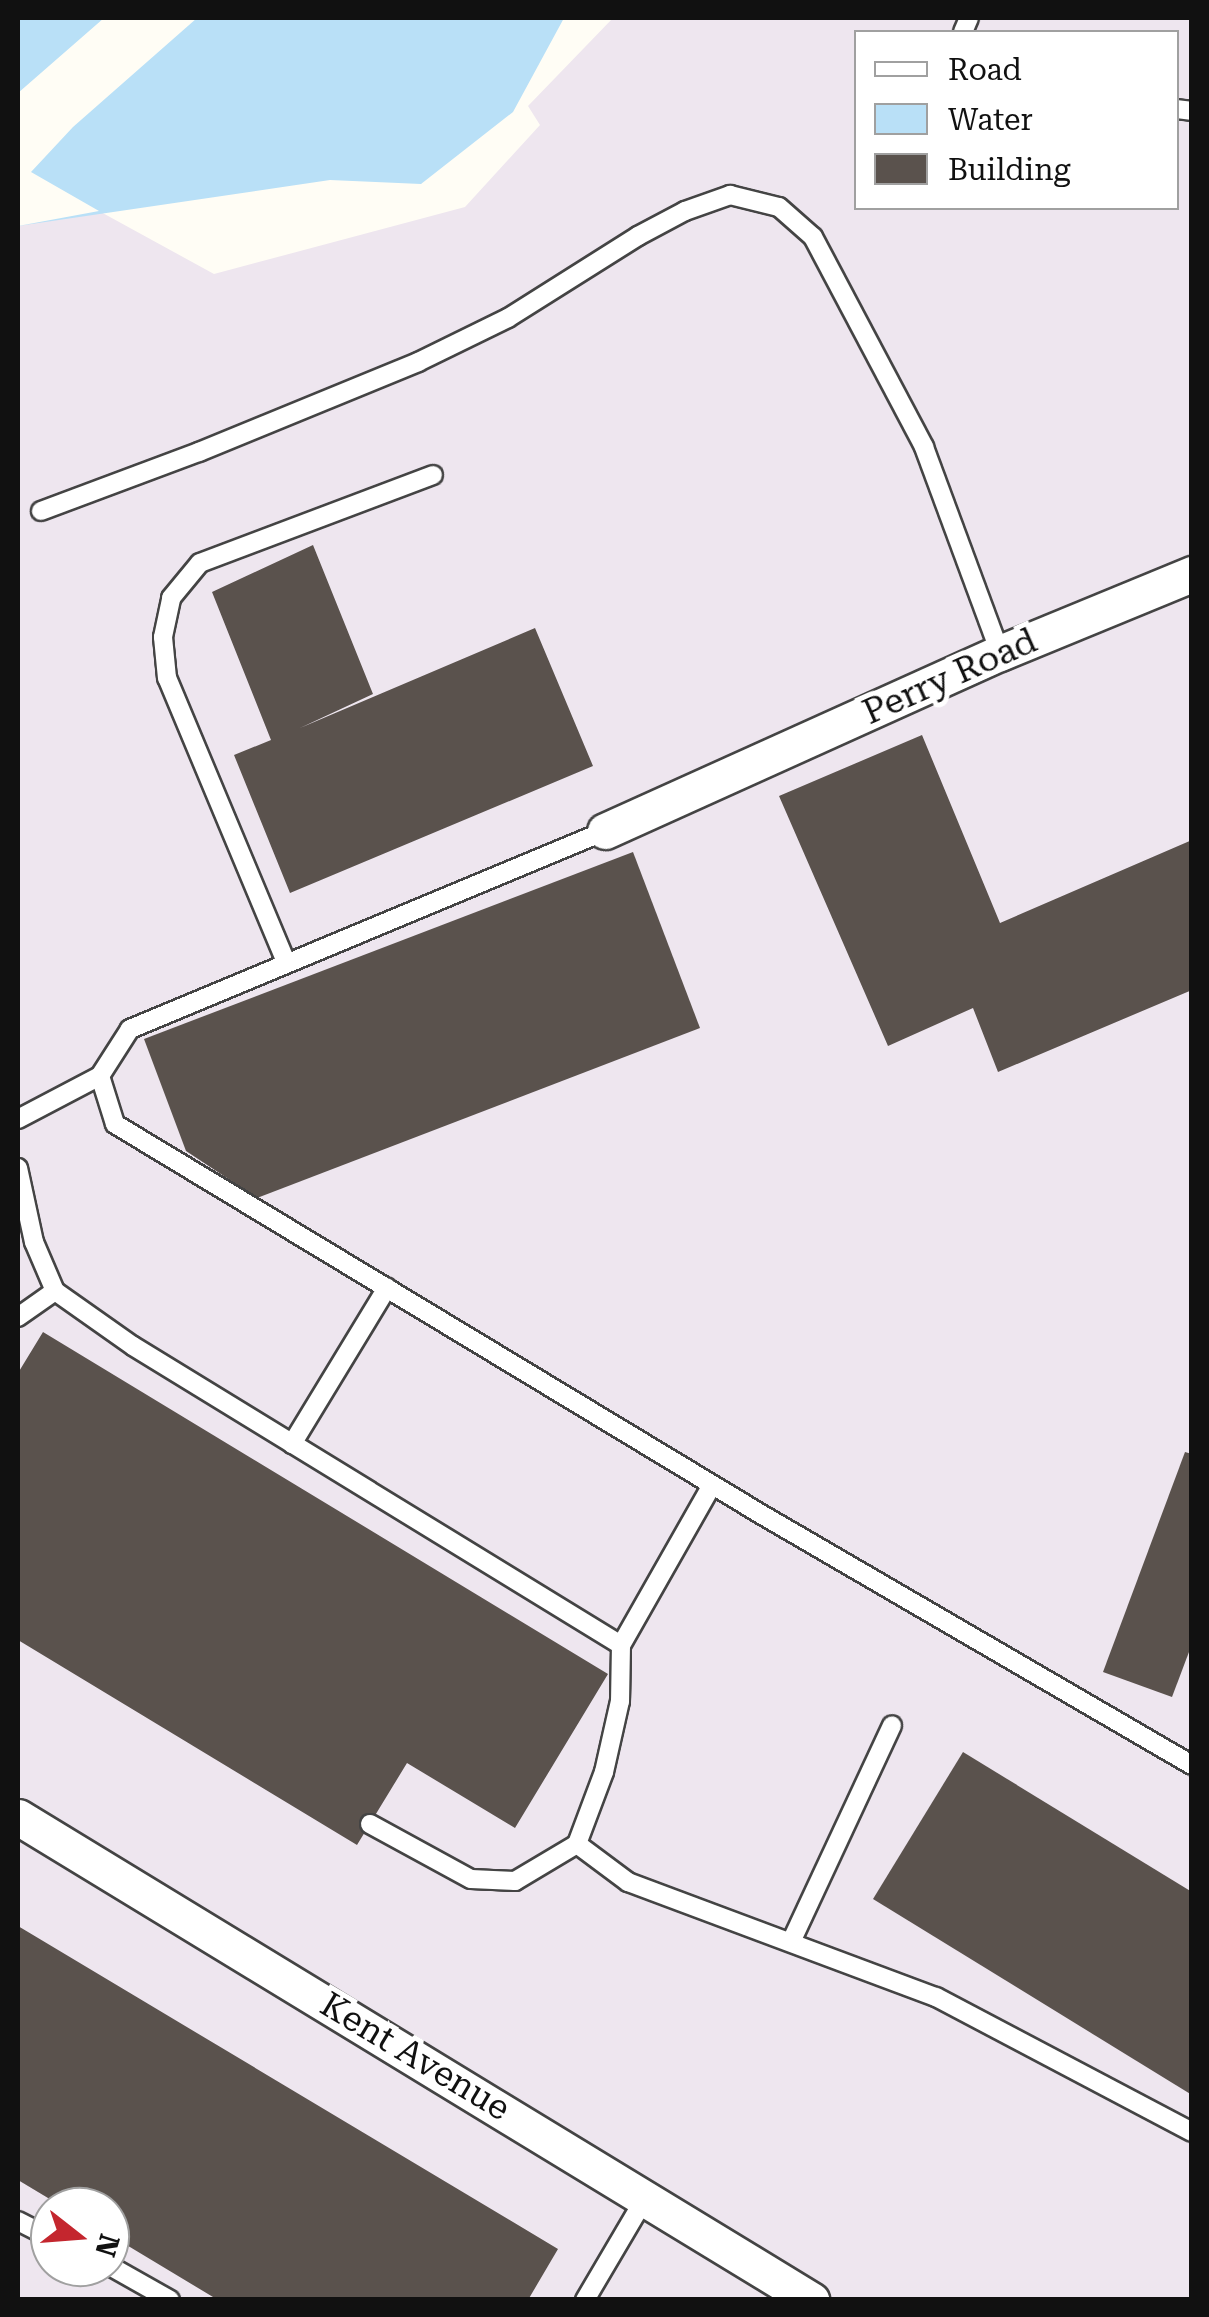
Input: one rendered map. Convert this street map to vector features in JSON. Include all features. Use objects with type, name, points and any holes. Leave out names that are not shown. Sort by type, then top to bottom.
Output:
[{"type":"street","name":"Perry Road","points":[[605,831],[1000,653],[1192,574]]},
{"type":"street","name":"Kent Avenue","points":[[18,1817],[645,2198],[789,2293]]},
{"type":"lane","points":[[41,511],[199,452],[418,362],[508,318],[638,236],[685,211],[730,195],[779,207],[814,237],[924,447],[1000,653]]},
{"type":"lane","points":[[286,962],[167,678],[163,637],[171,598],[200,562],[433,475]]},
{"type":"lane","points":[[18,1119],[100,1076],[130,1030],[605,831]]},
{"type":"lane","points":[[100,1076],[115,1124],[712,1485],[1192,1766]]},
{"type":"lane","points":[[18,1168],[34,1242],[55,1291],[133,1346],[621,1645]]},
{"type":"lane","points":[[292,1444],[387,1288]]},
{"type":"lane","points":[[18,1317],[55,1291]]},
{"type":"lane","points":[[370,1824],[471,1878],[514,1881],[577,1844],[604,1772],[620,1701],[621,1645],[712,1485]]},
{"type":"lane","points":[[791,1942],[892,1726]]},
{"type":"lane","points":[[577,1844],[628,1882],[936,1996],[1192,2132]]},
{"type":"lane","points":[[585,2300],[645,2198]]},
{"type":"lane","points":[[130,2277],[170,2300]]},
{"type":"shaded area","points":[[613,18],[1191,18],[1191,2299],[18,2300],[18,226],[99,211],[214,274],[465,207],[540,125],[528,106]]},
{"type":"water","points":[[18,18],[564,18],[513,112],[421,184],[330,180],[18,226]]},
{"type":"pier","points":[[104,18],[197,18],[73,127],[31,172],[99,211],[18,226],[18,93]]},
{"type":"building","points":[[313,545],[373,694],[300,728],[535,628],[593,766],[290,893],[234,755],[271,740],[212,592]]},
{"type":"building","points":[[922,735],[1000,923],[1192,840],[1192,990],[998,1072],[973,1008],[888,1046],[779,796]]},
{"type":"building","points":[[633,852],[700,1028],[257,1198],[186,1151],[144,1039]]},
{"type":"building","points":[[43,1332],[608,1674],[515,1828],[407,1763],[357,1845],[18,1640],[18,1373]]},
{"type":"building","points":[[1185,1452],[1192,1454],[1192,1644],[1172,1697],[1103,1672]]},
{"type":"building","points":[[963,1752],[1192,1892],[1192,2095],[873,1899]]},
{"type":"building","points":[[18,1926],[558,2249],[528,2300],[218,2300],[130,2247],[130,2187],[30,2187],[18,2180]]}]
